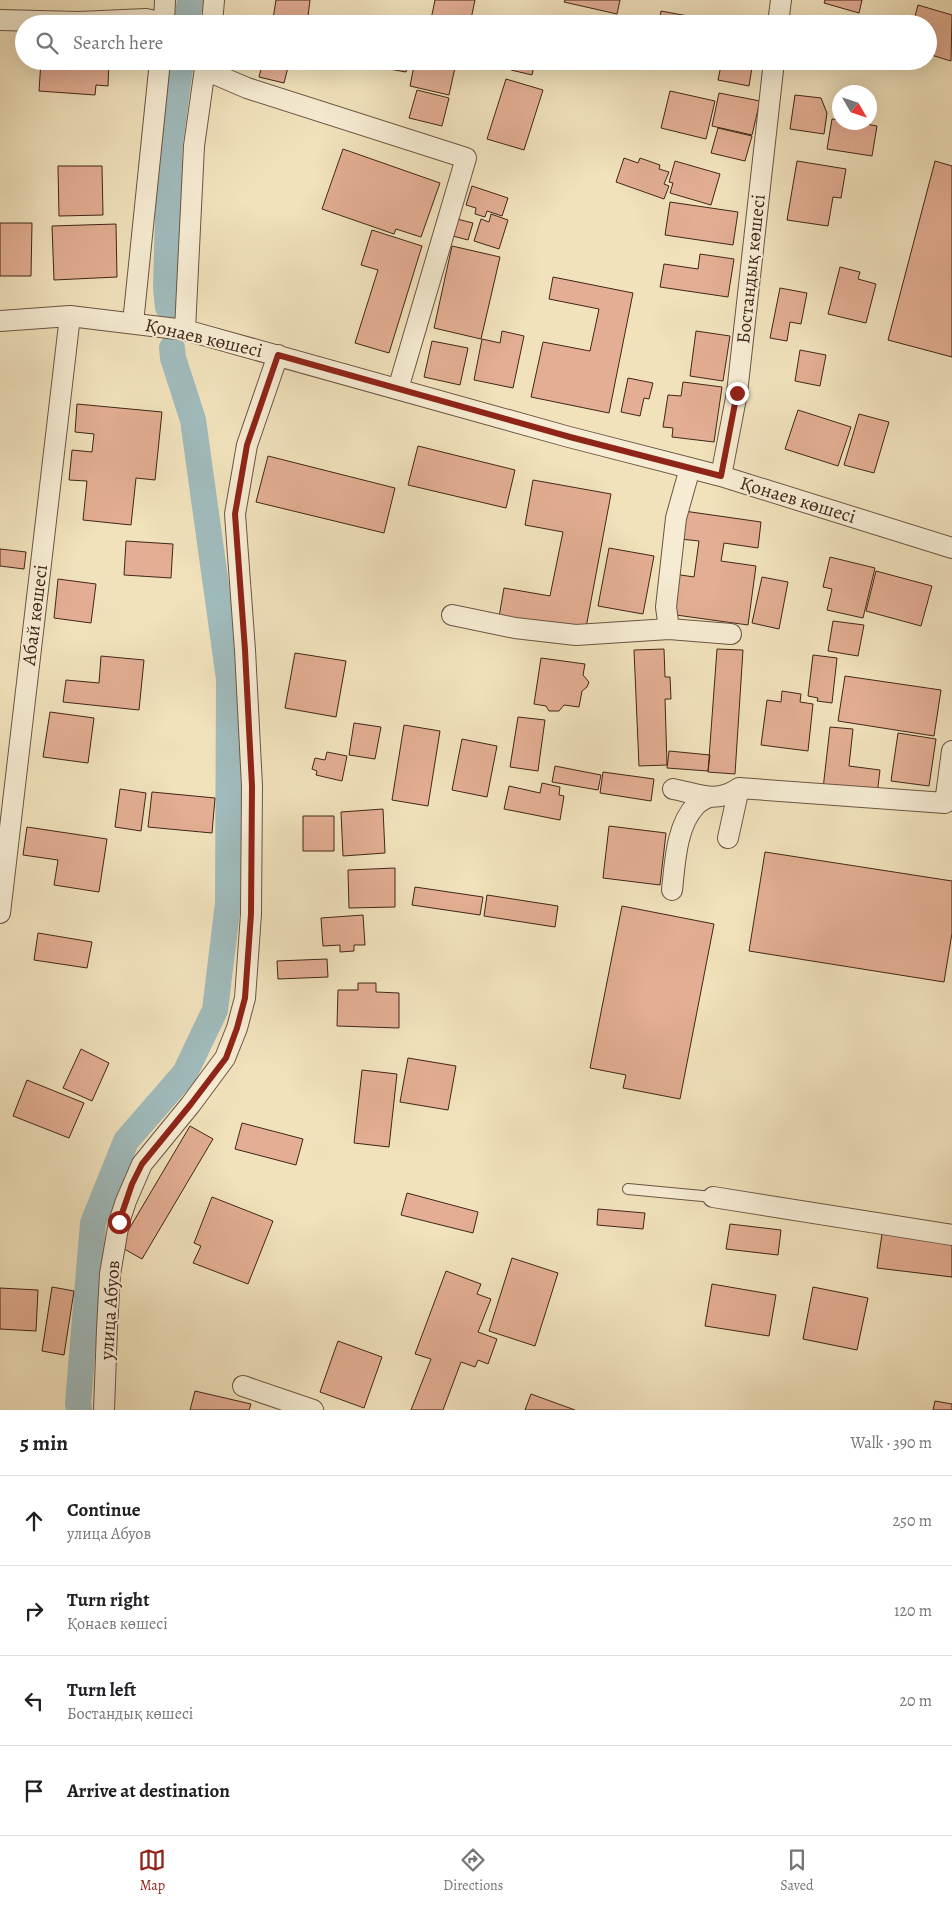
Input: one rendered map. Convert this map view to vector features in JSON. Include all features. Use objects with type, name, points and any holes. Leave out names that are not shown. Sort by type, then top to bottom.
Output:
[{"type":"street","points":[[164,15],[165,0]]},
{"type":"street","points":[[213,15],[214,0]]},
{"type":"street","points":[[779,15],[781,0]]},
{"type":"street","points":[[0,20],[15,20]]},
{"type":"street","points":[[133,323],[159,70]]},
{"type":"street","points":[[185,330],[194,146],[205,70]]},
{"type":"street","points":[[213,70],[247,88],[466,158],[398,389]]},
{"type":"street","name":"Бостандық көшесі","points":[[721,476],[737,393],[773,70]]},
{"type":"street","name":"Қонаев көшесі","points":[[0,321],[70,316],[185,330],[570,437],[721,476],[952,548]]},
{"type":"street","name":"Абай көшесі","points":[[0,913],[70,316]]},
{"type":"street","name":"улица Абуов","points":[[104,1410],[106,1329],[110,1274],[119,1222],[126,1201],[142,1164],[226,1058],[245,998],[251,914],[252,786],[235,514],[247,445],[278,355]]},
{"type":"street","points":[[669,629],[666,607],[676,518],[690,468]]},
{"type":"street","points":[[452,615],[514,628],[576,635],[669,629],[731,634]]},
{"type":"street","points":[[673,789],[709,797],[728,795],[739,788],[948,803],[952,751]]},
{"type":"street","points":[[728,838],[739,788]]},
{"type":"street","points":[[672,890],[676,855],[682,831],[689,814],[696,804],[709,797]]},
{"type":"street","points":[[713,1197],[952,1235]]},
{"type":"street","points":[[242,1386],[313,1410]]},
{"type":"lane","points":[[628,1189],[713,1197]]},
{"type":"building","points":[[276,0],[310,0],[308,15],[274,15]]},
{"type":"building","points":[[435,0],[475,0],[472,15],[432,15]]},
{"type":"building","points":[[565,0],[620,0],[617,14],[564,2]]},
{"type":"building","points":[[825,0],[862,0],[859,13],[824,3]]},
{"type":"building","points":[[918,5],[952,15],[951,61],[937,57],[937,15],[915,15]]},
{"type":"building","points":[[661,11],[683,15],[660,15]]},
{"type":"building","points":[[40,70],[109,70],[108,86],[96,85],[95,95],[39,91]]},
{"type":"building","points":[[261,70],[287,70],[284,83],[259,77]]},
{"type":"building","points":[[413,70],[454,70],[449,95],[410,86]]},
{"type":"building","points":[[511,70],[533,70],[532,75]]},
{"type":"building","points":[[720,70],[752,70],[749,86],[718,80]]},
{"type":"building","points":[[506,79],[543,90],[524,150],[487,139]]},
{"type":"building","points":[[417,90],[449,98],[442,126],[409,118]]},
{"type":"building","points":[[670,91],[715,101],[706,139],[661,128]]},
{"type":"building","points":[[719,93],[760,101],[752,135],[712,126]]},
{"type":"building","points":[[795,95],[821,98],[827,113],[824,134],[790,129]]},
{"type":"building","points":[[832,119],[832,130],[876,130],[872,156],[827,149]]},
{"type":"building","points":[[718,128],[752,136],[745,161],[711,153]]},
{"type":"building","points":[[343,149],[440,183],[421,237],[396,229],[394,234],[322,209]]},
{"type":"building","points":[[624,158],[638,163],[640,158],[660,165],[659,169],[669,172],[664,184],[669,186],[664,199],[616,182]]},
{"type":"building","points":[[675,161],[720,174],[711,205],[670,193],[673,183],[669,182]]},
{"type":"building","points":[[797,161],[846,169],[841,198],[833,197],[828,226],[787,220]]},
{"type":"building","points":[[935,161],[952,166],[952,357],[888,340]]},
{"type":"building","points":[[58,166],[102,166],[103,215],[59,216]]},
{"type":"building","points":[[472,186],[508,198],[502,216],[487,211],[485,217],[475,214],[476,208],[466,205]]},
{"type":"building","points":[[670,202],[738,212],[733,245],[665,235]]},
{"type":"building","points":[[491,214],[508,220],[499,249],[474,241],[481,219],[489,222]]},
{"type":"building","points":[[453,218],[473,223],[468,240],[449,235]]},
{"type":"building","points":[[0,223],[32,223],[31,276],[0,276]]},
{"type":"building","points":[[116,224],[117,277],[54,280],[52,226]]},
{"type":"building","points":[[372,230],[422,246],[389,353],[355,343],[378,270],[361,265]]},
{"type":"building","points":[[452,246],[500,257],[481,339],[434,328]]},
{"type":"building","points":[[700,254],[734,259],[728,297],[660,287],[664,264],[698,269]]},
{"type":"building","points":[[840,267],[860,272],[858,279],[876,284],[866,323],[828,314]]},
{"type":"building","points":[[553,277],[633,293],[609,413],[531,397],[543,342],[590,351],[599,309],[549,299]]},
{"type":"building","points":[[780,288],[807,293],[801,324],[790,322],[787,341],[770,338]]},
{"type":"building","points":[[502,331],[524,336],[513,388],[474,380],[482,339],[500,343]]},
{"type":"building","points":[[696,331],[730,336],[723,381],[690,376]]},
{"type":"building","points":[[432,341],[468,348],[460,385],[424,377]]},
{"type":"building","points":[[800,350],[826,355],[820,386],[795,381]]},
{"type":"building","points":[[628,378],[653,383],[649,399],[644,398],[640,416],[621,412]]},
{"type":"building","points":[[683,382],[722,387],[714,442],[672,437],[673,428],[663,427],[668,395],[681,396]]},
{"type":"building","points":[[77,404],[162,412],[155,480],[136,478],[131,525],[83,520],[87,481],[69,480],[72,450],[92,452],[94,434],[75,432]]},
{"type":"building","points":[[798,410],[851,427],[838,466],[785,449]]},
{"type":"building","points":[[859,414],[889,422],[874,473],[844,465]]},
{"type":"building","points":[[418,446],[515,470],[506,508],[408,485]]},
{"type":"building","points":[[268,456],[395,488],[384,533],[256,502]]},
{"type":"building","points":[[533,480],[611,494],[585,633],[499,617],[504,588],[550,596],[563,532],[525,525]]},
{"type":"building","points":[[684,511],[761,522],[758,548],[724,543],[721,561],[756,566],[748,625],[669,614],[674,574],[694,577],[699,541],[680,539]]},
{"type":"building","points":[[126,541],[173,544],[171,578],[124,575]]},
{"type":"building","points":[[609,548],[654,556],[643,614],[598,606]]},
{"type":"building","points":[[0,549],[26,552],[24,569],[0,566]]},
{"type":"building","points":[[830,557],[875,568],[863,618],[827,610],[832,589],[823,587]]},
{"type":"building","points":[[876,571],[932,586],[921,626],[866,611]]},
{"type":"building","points":[[762,577],[788,582],[779,629],[752,623]]},
{"type":"building","points":[[58,579],[96,584],[91,623],[54,618]]},
{"type":"building","points":[[833,621],[864,625],[858,656],[828,651]]},
{"type":"building","points":[[664,649],[665,677],[670,677],[671,699],[665,699],[667,765],[639,766],[634,650]]},
{"type":"building","points":[[717,649],[743,650],[735,774],[708,772]]},
{"type":"building","points":[[295,653],[346,661],[336,717],[285,708]]},
{"type":"building","points":[[813,655],[837,658],[832,703],[817,701],[818,698],[808,696]]},
{"type":"building","points":[[101,656],[144,660],[139,710],[63,702],[66,680],[99,683]]},
{"type":"building","points":[[541,658],[585,664],[583,675],[589,682],[582,691],[579,707],[564,705],[559,711],[549,711],[546,706],[534,704]]},
{"type":"building","points":[[845,676],[941,690],[934,736],[838,721]]},
{"type":"building","points":[[782,691],[801,694],[800,702],[813,704],[808,751],[761,745],[767,700],[781,702]]},
{"type":"building","points":[[50,712],[94,718],[88,763],[43,757]]},
{"type":"building","points":[[518,717],[545,720],[538,771],[510,767]]},
{"type":"building","points":[[354,723],[381,727],[375,759],[349,755]]},
{"type":"building","points":[[404,725],[440,731],[428,806],[392,800]]},
{"type":"building","points":[[830,727],[853,729],[849,766],[880,770],[877,795],[823,789]]},
{"type":"building","points":[[898,733],[936,739],[929,786],[891,781]]},
{"type":"building","points":[[462,739],[497,746],[487,797],[452,790]]},
{"type":"building","points":[[669,751],[710,755],[708,771],[667,768]]},
{"type":"building","points":[[327,752],[347,756],[342,781],[316,775],[317,771],[312,769],[315,758],[325,760]]},
{"type":"building","points":[[555,766],[601,775],[598,790],[552,782]]},
{"type":"building","points":[[603,772],[654,779],[651,801],[600,793]]},
{"type":"building","points":[[542,783],[560,787],[559,795],[564,796],[560,820],[504,809],[509,786],[540,793]]},
{"type":"building","points":[[120,789],[146,793],[141,831],[115,827]]},
{"type":"building","points":[[152,792],[215,798],[212,833],[148,827]]},
{"type":"building","points":[[383,809],[385,853],[343,856],[341,812]]},
{"type":"building","points":[[303,816],[334,816],[334,851],[303,851]]},
{"type":"building","points":[[609,826],[666,833],[660,885],[603,878]]},
{"type":"building","points":[[27,827],[107,839],[99,892],[54,885],[58,860],[23,855]]},
{"type":"building","points":[[765,852],[952,881],[952,933],[944,982],[749,951]]},
{"type":"building","points":[[395,868],[395,907],[349,908],[348,870]]},
{"type":"building","points":[[415,887],[483,897],[480,915],[412,905]]},
{"type":"building","points":[[487,895],[558,906],[555,927],[484,916]]},
{"type":"building","points":[[622,906],[714,924],[680,1099],[623,1088],[626,1075],[590,1068]]},
{"type":"building","points":[[363,915],[365,945],[354,945],[354,951],[340,952],[340,945],[323,946],[321,918]]},
{"type":"building","points":[[38,933],[92,942],[87,968],[34,960]]},
{"type":"building","points":[[327,959],[328,977],[278,979],[277,961]]},
{"type":"building","points":[[358,983],[376,983],[376,992],[399,993],[399,1028],[337,1026],[338,990],[358,990]]},
{"type":"building","points":[[81,1049],[109,1063],[92,1101],[63,1088]]},
{"type":"building","points":[[408,1058],[456,1066],[448,1110],[400,1102]]},
{"type":"building","points":[[362,1070],[397,1074],[389,1147],[354,1143]]},
{"type":"building","points":[[27,1080],[84,1103],[69,1138],[13,1116]]},
{"type":"building","points":[[242,1123],[303,1139],[296,1165],[235,1149]]},
{"type":"building","points":[[190,1126],[213,1139],[142,1259],[119,1246]]},
{"type":"building","points":[[407,1193],[478,1212],[473,1233],[401,1215]]},
{"type":"building","points":[[212,1197],[273,1221],[248,1284],[193,1263],[201,1246],[194,1243]]},
{"type":"building","points":[[598,1209],[645,1213],[643,1229],[597,1225]]},
{"type":"building","points":[[730,1224],[781,1230],[778,1255],[726,1249]]},
{"type":"building","points":[[882,1234],[952,1242],[952,1277],[877,1268]]},
{"type":"building","points":[[512,1258],[558,1273],[535,1346],[489,1331]]},
{"type":"building","points":[[446,1271],[481,1284],[477,1294],[491,1299],[478,1332],[497,1339],[488,1364],[478,1360],[475,1367],[461,1362],[443,1410],[411,1410],[431,1359],[415,1354]]},
{"type":"building","points":[[712,1284],[776,1295],[769,1336],[705,1326]]},
{"type":"building","points":[[52,1287],[74,1291],[64,1355],[42,1351]]},
{"type":"building","points":[[813,1287],[868,1298],[857,1350],[803,1339]]},
{"type":"building","points":[[0,1288],[38,1290],[36,1331],[0,1329]]},
{"type":"building","points":[[338,1341],[382,1357],[364,1408],[320,1392]]},
{"type":"building","points":[[195,1391],[251,1404],[249,1410],[190,1410]]},
{"type":"building","points":[[531,1394],[575,1410],[525,1410]]},
{"type":"building","points":[[935,1401],[952,1404],[952,1410],[933,1410]]},
{"type":"waterway","points":[[188,15],[190,0]]},
{"type":"waterway","points":[[168,307],[166,287],[170,143],[180,70]]},
{"type":"waterway","points":[[79,1410],[78,1403],[93,1223],[126,1141],[185,1073],[215,1010],[228,903],[229,679],[193,420],[173,358],[172,348]]},
{"type":"route","points":[[119,1222],[132,1184],[142,1164],[226,1058],[245,998],[251,914],[252,786],[235,514],[247,445],[278,355],[570,437],[721,476],[737,393]]}]
